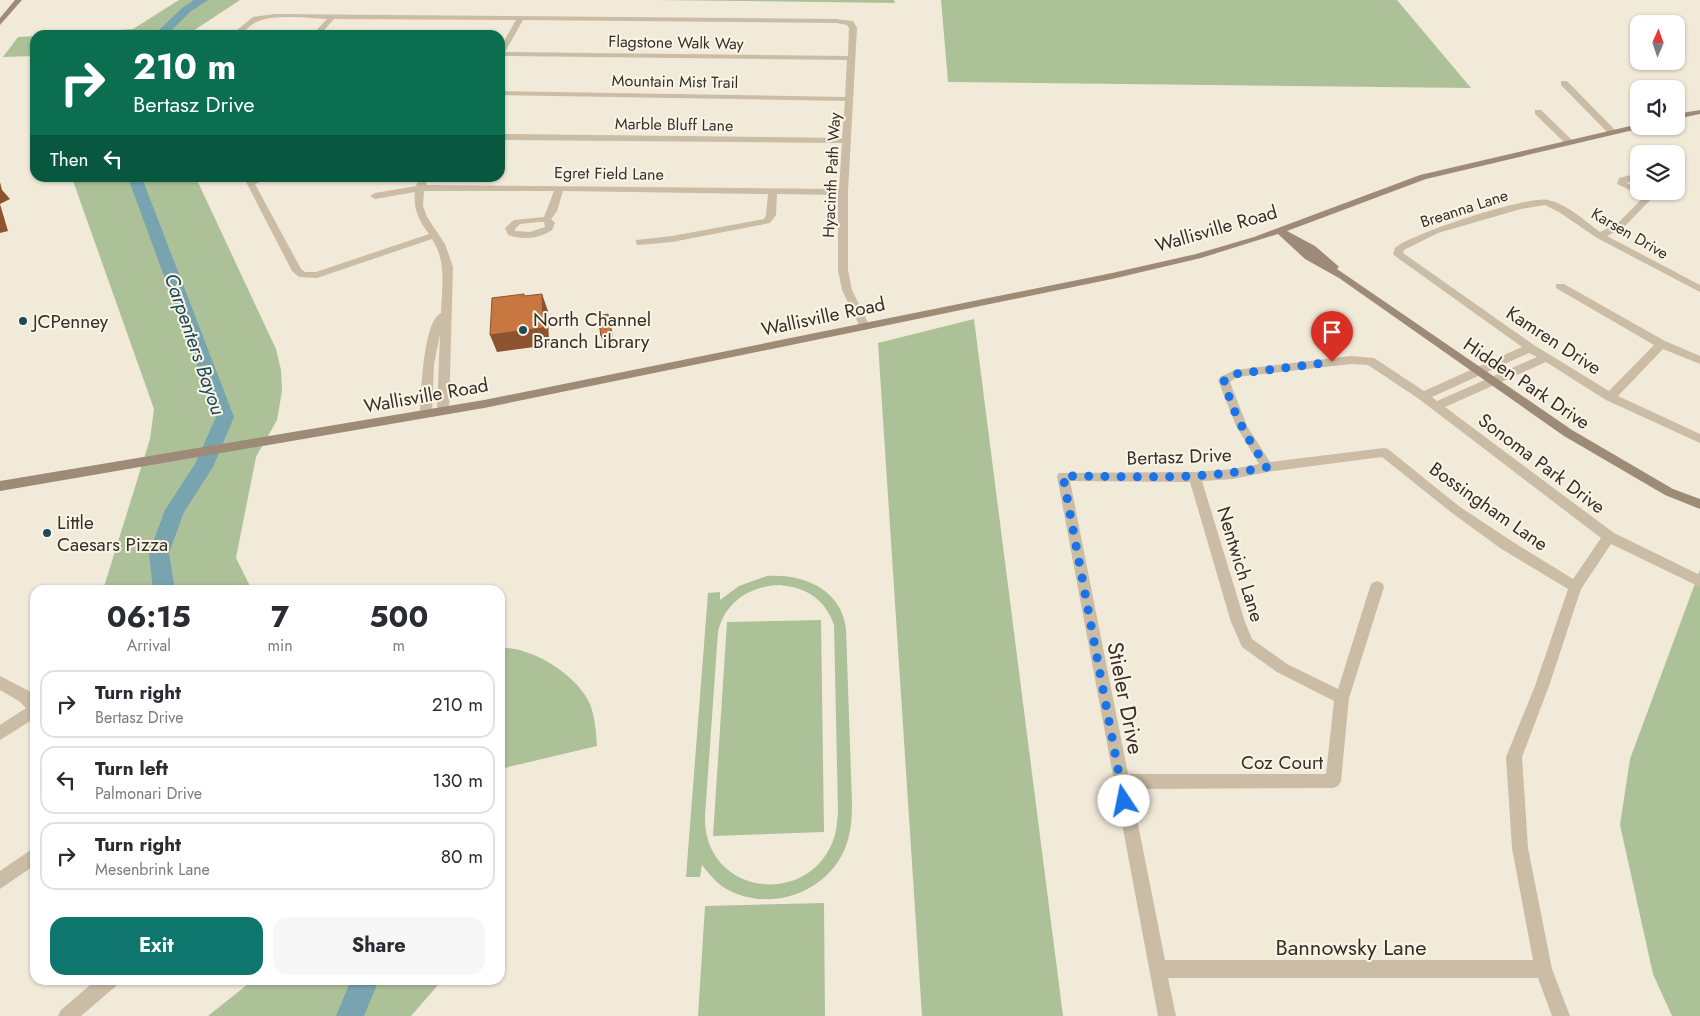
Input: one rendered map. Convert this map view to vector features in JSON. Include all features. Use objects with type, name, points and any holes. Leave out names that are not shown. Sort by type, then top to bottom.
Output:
[{"type":"main road","points":[[0,23],[20,0]]},
{"type":"main road","points":[[1685,116],[1700,112]]},
{"type":"main road","name":"Wallisville Road","points":[[0,486],[443,411],[596,382],[1112,276],[1198,256],[1280,230],[1423,177],[1630,128]]},
{"type":"main road","name":"Hidden Park Drive","points":[[1280,230],[1291,244],[1314,261],[1343,276],[1568,433],[1669,492],[1700,504]]},
{"type":"street","points":[[240,30],[260,17],[521,18],[505,45]]},
{"type":"street","points":[[320,30],[332,17]]},
{"type":"street","name":"Hyacinth Path Way","points":[[521,18],[836,21],[850,23],[853,28],[843,192],[843,274],[847,290],[865,327]]},
{"type":"street","name":"Flagstone Walk Way","points":[[505,54],[851,58]]},
{"type":"street","points":[[1564,83],[1612,132]]},
{"type":"street","name":"Mountain Mist Trail","points":[[505,93],[850,99]]},
{"type":"street","points":[[1538,112],[1569,142]]},
{"type":"street","name":"Marble Bluff Lane","points":[[505,137],[847,142]]},
{"type":"street","points":[[1630,178],[1622,180],[1621,184],[1630,187]]},
{"type":"street","points":[[250,182],[298,271],[308,276],[317,275],[433,236]]},
{"type":"street","points":[[422,182],[418,201],[420,212],[448,262],[443,411]]},
{"type":"street","name":"Egret Field Lane","points":[[375,196],[420,188],[843,192]]},
{"type":"street","points":[[546,220],[552,211],[560,188]]},
{"type":"street","points":[[639,242],[672,239],[767,221],[771,215],[773,191]]},
{"type":"street","points":[[1600,236],[1622,225],[1647,200]]},
{"type":"street","name":"Karsen Drive","points":[[1546,202],[1562,210],[1600,236],[1700,289]]},
{"type":"street","name":"Breanna Lane","points":[[1398,254],[1400,248],[1435,231],[1520,206],[1546,202]]},
{"type":"street","name":"Kamren Drive","points":[[1398,254],[1546,358],[1610,397],[1700,439]]},
{"type":"street","points":[[1560,286],[1661,344],[1700,360]]},
{"type":"street","points":[[426,414],[429,360],[438,325],[445,310]]},
{"type":"street","points":[[1610,397],[1661,344]]},
{"type":"street","points":[[1423,396],[1530,348]]},
{"type":"street","points":[[1436,406],[1546,358]]},
{"type":"street","name":"Sonoma Park Drive","points":[[1267,467],[1244,435],[1228,397],[1224,380],[1235,374],[1351,360],[1370,361],[1423,396],[1609,537],[1700,581]]},
{"type":"street","name":"Bertasz Drive","points":[[1063,476],[1195,477],[1233,474],[1267,467],[1384,452]]},
{"type":"street","name":"Bossingham Lane","points":[[1384,452],[1456,510],[1505,544],[1575,586]]},
{"type":"street","name":"Stieler Drive","points":[[1063,476],[1167,1016]]},
{"type":"street","name":"Nentwich Lane","points":[[1195,477],[1238,622],[1247,643],[1282,668],[1342,698]]},
{"type":"street","points":[[1561,1016],[1543,969],[1520,848],[1514,757],[1542,686],[1575,586],[1609,537]]},
{"type":"street","name":"Coz Court","points":[[1121,782],[1333,781],[1342,698],[1377,587]]},
{"type":"street","points":[[0,682],[24,696],[30,703]]},
{"type":"street","points":[[0,733],[30,712]]},
{"type":"street","points":[[0,881],[30,859]]},
{"type":"street","name":"Bannowsky Lane","points":[[1159,969],[1543,969]]},
{"type":"street","points":[[78,1013],[105,985]]},
{"type":"green space","points":[[179,0],[240,0],[195,30],[118,30],[133,29]]},
{"type":"green space","points":[[655,0],[894,0],[895,3]]},
{"type":"green space","points":[[941,0],[1397,0],[1471,88],[948,82]]},
{"type":"green space","points":[[30,36],[30,56],[3,57],[18,37]]},
{"type":"green space","points":[[73,182],[198,182],[276,349],[281,370],[282,391],[277,420],[256,457],[236,558],[250,585],[105,585],[150,439],[154,409]]},
{"type":"green space","points":[[974,319],[1063,1016],[922,1016],[878,343]]},
{"type":"green space","points":[[1700,570],[1700,1016],[1672,1016],[1653,974],[1620,825],[1630,759]]},
{"type":"green space","points":[[767,576],[794,577],[806,581],[818,586],[837,603],[843,615],[846,629],[852,802],[848,839],[844,851],[834,867],[822,879],[808,889],[791,896],[774,899],[757,899],[739,895],[720,885],[702,865],[700,877],[686,877],[708,593],[720,592],[720,600],[739,586]],"holes":[[[780,585],[814,596],[826,608],[834,625],[838,812],[834,838],[821,861],[803,876],[782,883],[760,884],[739,877],[721,863],[709,843],[705,816],[718,632],[726,612],[749,592],[769,586]]]},
{"type":"green space","points":[[821,620],[824,832],[713,836],[727,622]]},
{"type":"green space","points":[[505,648],[539,657],[552,664],[575,683],[584,693],[590,704],[597,746],[505,768]]},
{"type":"green space","points":[[824,903],[825,1016],[698,1016],[705,906]]},
{"type":"green space","points":[[247,985],[438,985],[411,1016],[208,1016]]},
{"type":"building","points":[[524,294],[524,296],[542,294],[543,328],[490,335],[492,298]]},
{"type":"building","points":[[608,314],[612,334],[601,336],[598,316]]},
{"type":"waterway","name":"Carpenters Bayou","points":[[165,30],[186,10],[202,0]]},
{"type":"waterway","name":"Carpenters Bayou","points":[[137,182],[225,417],[203,467],[175,510],[159,553],[163,585]]},
{"type":"waterway","name":"Carpenters Bayou","points":[[350,1016],[363,985]]},
{"type":"place","name":"JCPenney","points":[[23,321]]},
{"type":"place","name":"North Channel Branch Library","points":[[523,330]]},
{"type":"place","name":"Little Caesars Pizza","points":[[47,533]]},
{"type":"route","points":[[1124,801],[1063,476],[1195,477],[1233,474],[1267,467],[1244,435],[1228,397],[1224,380],[1235,374],[1332,362]]}]
